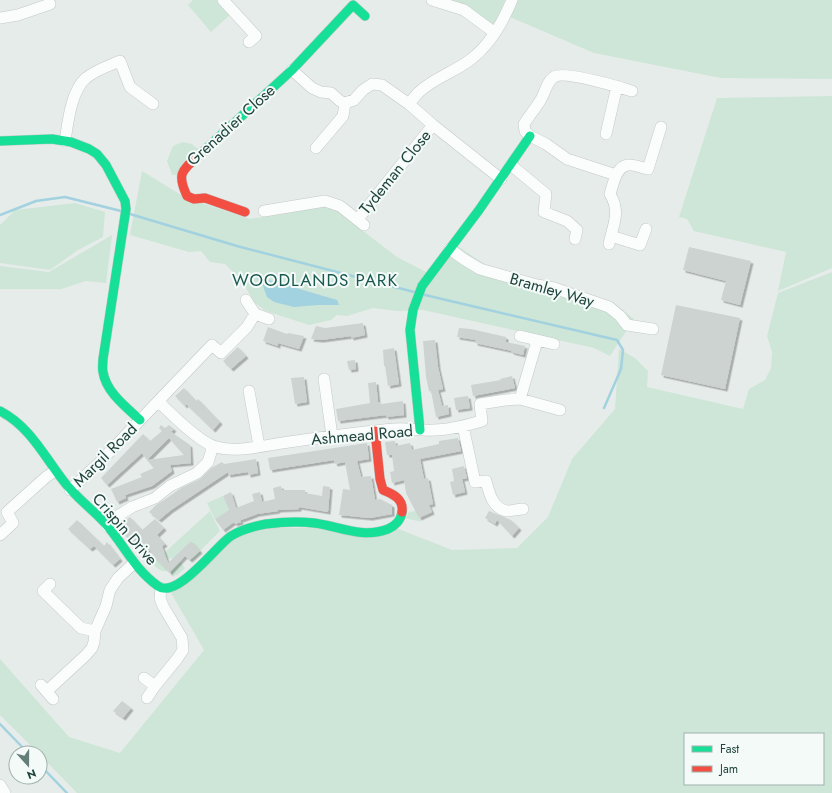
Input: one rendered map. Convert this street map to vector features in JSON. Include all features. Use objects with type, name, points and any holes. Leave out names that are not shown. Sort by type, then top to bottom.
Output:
[{"type":"street","points":[[223,0],[256,36],[249,42]]},
{"type":"street","points":[[432,0],[464,10],[496,33]]},
{"type":"street","points":[[409,104],[418,92],[430,83],[471,59],[484,47],[496,33],[512,0]]},
{"type":"street","points":[[0,18],[18,15],[33,4],[50,4]]},
{"type":"street","name":"Grenadier Close","points":[[244,212],[205,198],[194,199],[187,196],[183,187],[181,174],[184,168],[292,70],[353,5],[365,16]]},
{"type":"street","points":[[65,141],[68,121],[77,90],[86,78],[99,70],[120,62],[130,87],[153,104]]},
{"type":"street","points":[[292,70],[312,88],[321,92],[330,93],[345,103],[354,100],[363,90],[372,84],[382,85],[409,104],[501,179]]},
{"type":"street","points":[[616,175],[567,159],[546,144],[530,136],[525,131],[524,124],[540,101],[549,81],[555,76],[564,74],[617,86],[632,91]]},
{"type":"street","points":[[606,134],[617,86]]},
{"type":"street","points":[[316,148],[343,116],[345,103]]},
{"type":"street","name":"Tydeman Close","points":[[264,211],[325,201],[340,206],[361,222],[433,125]]},
{"type":"street","points":[[646,229],[640,245],[610,240],[616,212],[615,202],[610,194],[616,175],[621,168],[628,165],[648,169],[661,126]]},
{"type":"street","name":"Ashmead Road","points":[[159,402],[203,440],[214,446],[233,449],[397,429],[420,430],[420,417],[410,336],[412,314],[419,293],[433,271],[501,179],[530,136]]},
{"type":"street","points":[[0,141],[35,139],[65,141],[80,145],[92,151],[102,160],[125,201],[125,213],[103,359],[103,373],[119,400],[140,420],[159,402],[212,344],[221,353],[246,327],[255,314]]},
{"type":"street","points":[[511,165],[546,194],[544,212],[568,221],[577,230],[575,239]]},
{"type":"street","name":"Bramley Way","points":[[450,249],[480,269],[537,285],[554,288],[610,307],[627,325],[653,329]]},
{"type":"street","points":[[246,300],[255,314],[269,319]]},
{"type":"street","points":[[520,336],[554,344]]},
{"type":"street","points":[[520,399],[537,341]]},
{"type":"street","points":[[324,380],[332,436]]},
{"type":"street","points":[[249,391],[259,446]]},
{"type":"street","points":[[420,430],[436,430],[463,426],[482,421],[480,404],[504,400],[520,399],[560,410]]},
{"type":"street","name":"Crispin Drive","points":[[0,411],[13,418],[24,428],[37,443],[55,471],[70,490],[107,526],[133,564],[145,577],[161,588],[172,588],[183,583],[217,547],[232,535],[262,525],[295,522],[319,524],[347,532],[365,534],[382,532],[394,527],[402,518],[403,504],[396,496],[383,490],[380,479],[375,432]]},
{"type":"street","name":"Margil Road","points":[[70,490],[99,463],[140,420]]},
{"type":"street","points":[[463,426],[475,482],[486,481],[490,496],[498,506],[507,511],[523,509]]},
{"type":"street","points":[[107,526],[116,517],[132,507],[155,498],[170,486],[197,473],[208,462],[214,446]]},
{"type":"street","points":[[0,535],[14,523],[7,512],[46,476],[55,471]]},
{"type":"street","points":[[47,691],[92,648],[94,642],[94,631],[106,606],[110,590],[118,578],[133,564]]},
{"type":"street","points":[[50,584],[43,591],[81,628],[94,631]]},
{"type":"street","points":[[147,698],[183,650],[183,643],[179,632],[162,606],[160,598],[161,588]]},
{"type":"street","points":[[144,678],[155,686]]},
{"type":"street","points":[[0,785],[5,793]]},
{"type":"green space","points":[[193,0],[219,0],[231,14],[211,32],[188,5]]},
{"type":"green space","points":[[446,0],[505,0],[493,27]]},
{"type":"green space","points":[[517,0],[832,0],[832,79],[721,78],[594,53],[510,17]]},
{"type":"green space","points":[[832,96],[832,268],[778,291],[786,252],[694,231],[687,219],[679,217],[717,98]]},
{"type":"green space","points":[[183,142],[192,144],[198,149],[177,175],[172,175],[167,161],[173,146]]},
{"type":"green space","points":[[142,171],[186,198],[250,219],[288,213],[318,206],[338,208],[354,224],[397,257],[426,272],[450,241],[486,265],[614,303],[634,319],[610,356],[594,348],[423,310],[397,311],[373,308],[347,316],[337,315],[331,320],[309,325],[266,311],[255,303],[241,280],[225,264],[210,262],[201,251],[189,252],[130,235]]},
{"type":"green space","points":[[75,203],[105,212],[103,237],[78,250],[50,270],[0,263],[0,225],[15,210]]},
{"type":"green space","points":[[112,235],[106,283],[86,281],[61,289],[0,289],[0,266],[49,272]]},
{"type":"green space","points":[[832,272],[832,793],[77,793],[48,763],[48,745],[30,745],[0,715],[0,659],[69,737],[120,753],[204,650],[171,593],[232,537],[264,528],[396,528],[452,550],[517,548],[548,517],[572,459],[615,409],[619,349],[635,358],[648,371],[647,387],[743,409],[749,389],[765,380],[771,368],[772,352],[767,336],[778,293]]},
{"type":"green space","points":[[223,496],[229,510],[215,519],[207,503]]},
{"type":"green space","points":[[210,511],[220,531],[191,562],[190,560],[199,551],[191,541],[174,558],[167,559],[163,554]]},
{"type":"green space","points":[[416,511],[421,522],[406,518],[409,512]]},
{"type":"green space","points":[[154,557],[168,571],[158,569],[150,561]]},
{"type":"green space","points":[[180,562],[185,568],[177,575],[173,576],[170,572]]},
{"type":"water","points":[[255,276],[337,300],[339,305],[294,307],[274,302],[267,297],[263,286]]},
{"type":"building","points":[[689,247],[751,261],[740,305],[721,300],[726,281],[683,270]]},
{"type":"building","points":[[676,305],[740,318],[725,389],[661,375]]},
{"type":"building","points":[[363,323],[365,335],[351,338],[351,336],[321,340],[311,339],[316,326],[325,328]]},
{"type":"building","points":[[268,327],[287,334],[304,336],[299,349],[278,343],[278,346],[263,341]]},
{"type":"building","points":[[459,328],[471,329],[506,337],[506,342],[525,346],[523,355],[511,352],[512,351],[475,343],[476,340],[457,337]]},
{"type":"building","points":[[435,340],[438,367],[443,389],[438,390],[442,406],[448,405],[449,414],[436,417],[431,391],[429,391],[426,377],[423,341]]},
{"type":"building","points":[[238,347],[246,356],[231,369],[223,361]]},
{"type":"building","points":[[394,348],[399,384],[388,386],[384,366],[383,350]]},
{"type":"building","points":[[355,360],[356,369],[349,370],[347,361]]},
{"type":"building","points":[[512,376],[515,388],[473,396],[471,385],[501,380],[500,379]]},
{"type":"building","points":[[304,377],[307,402],[295,404],[291,378]]},
{"type":"building","points":[[376,382],[378,402],[381,402],[381,404],[403,401],[404,415],[386,417],[386,415],[338,421],[336,409],[370,403],[368,383]]},
{"type":"building","points":[[184,388],[196,401],[198,399],[220,422],[213,430],[186,404],[185,406],[175,396]]},
{"type":"building","points":[[468,396],[470,408],[456,410],[454,398]]},
{"type":"building","points":[[161,425],[165,428],[169,425],[174,429],[171,432],[190,445],[191,463],[170,465],[172,471],[152,486],[125,495],[126,498],[117,502],[111,489],[142,477],[140,474],[154,468],[147,460],[142,453],[107,485],[101,478],[143,434],[150,441],[162,431],[159,428]],"holes":[[[169,438],[184,455],[147,460]]]},
{"type":"building","points":[[458,438],[461,451],[420,459],[424,479],[428,478],[433,504],[429,505],[432,512],[419,518],[406,493],[404,480],[392,483],[390,472],[394,471],[392,455],[387,455],[385,442],[395,441],[396,446],[410,443],[412,450],[439,444],[439,441]]},
{"type":"building","points":[[367,443],[369,459],[357,461],[361,477],[371,476],[375,500],[380,499],[392,505],[392,514],[370,518],[339,515],[343,489],[350,490],[345,462],[335,464],[334,460],[270,470],[268,458]]},
{"type":"building","points":[[256,459],[258,473],[248,475],[248,472],[228,475],[228,472],[171,510],[159,520],[149,512],[156,505],[181,488],[200,479],[211,468],[222,462],[224,464]]},
{"type":"building","points":[[464,466],[467,478],[462,479],[465,492],[453,495],[450,482],[454,481],[452,469]]},
{"type":"building","points":[[281,486],[282,490],[305,490],[305,493],[322,496],[323,486],[330,487],[328,512],[299,507],[299,509],[277,510],[278,511],[257,514],[241,520],[240,518],[241,522],[235,524],[234,522],[223,530],[215,519],[229,510],[223,496],[231,492],[236,508],[254,501],[252,494],[260,492],[262,502],[275,499],[273,488]]},
{"type":"building","points":[[489,511],[511,520],[519,528],[512,536],[497,520],[495,524],[485,518]]},
{"type":"building","points":[[130,517],[142,530],[155,519],[164,528],[157,535],[165,544],[162,546],[168,563],[191,541],[200,551],[190,560],[185,556],[170,572],[171,574],[154,557],[150,550],[145,555],[123,533],[118,526]]},
{"type":"building","points":[[77,520],[104,546],[107,542],[120,559],[113,565],[94,546],[90,549],[68,529]]},
{"type":"building","points":[[122,701],[131,708],[123,718],[113,711]]},
{"type":"waterway","points":[[0,215],[36,201],[65,197],[121,211]]},
{"type":"waterway","points":[[130,214],[237,246],[414,292]]},
{"type":"waterway","points":[[425,295],[617,340],[623,350],[621,369],[604,408]]},
{"type":"waterway","points":[[0,724],[20,745]]},
{"type":"waterway","points":[[48,773],[67,793]]},
{"type":"traffic: fast","points":[[197,157],[292,70],[353,5],[365,16]]},
{"type":"traffic: fast","points":[[420,430],[410,330],[413,310],[422,286],[479,210],[530,136]]},
{"type":"traffic: fast","points":[[0,141],[52,139],[71,142],[89,149],[97,154],[106,165],[125,201],[126,209],[103,359],[103,369],[105,379],[112,393],[140,420]]},
{"type":"traffic: fast","points":[[0,411],[19,424],[35,441],[67,485],[104,522],[135,564],[158,586],[166,588],[186,579],[231,536],[248,528],[272,523],[302,522],[369,533],[378,532],[393,526],[399,520],[402,512]]},
{"type":"traffic: jam","points":[[197,157],[187,166],[182,174],[182,183],[187,196],[194,199],[205,198],[245,212]]},
{"type":"traffic: jam","points":[[375,431],[380,479],[383,490],[394,495],[400,500],[402,512]]},
{"type":"district","name":"WOODLANDS PARK","points":[[315,280]]}]
